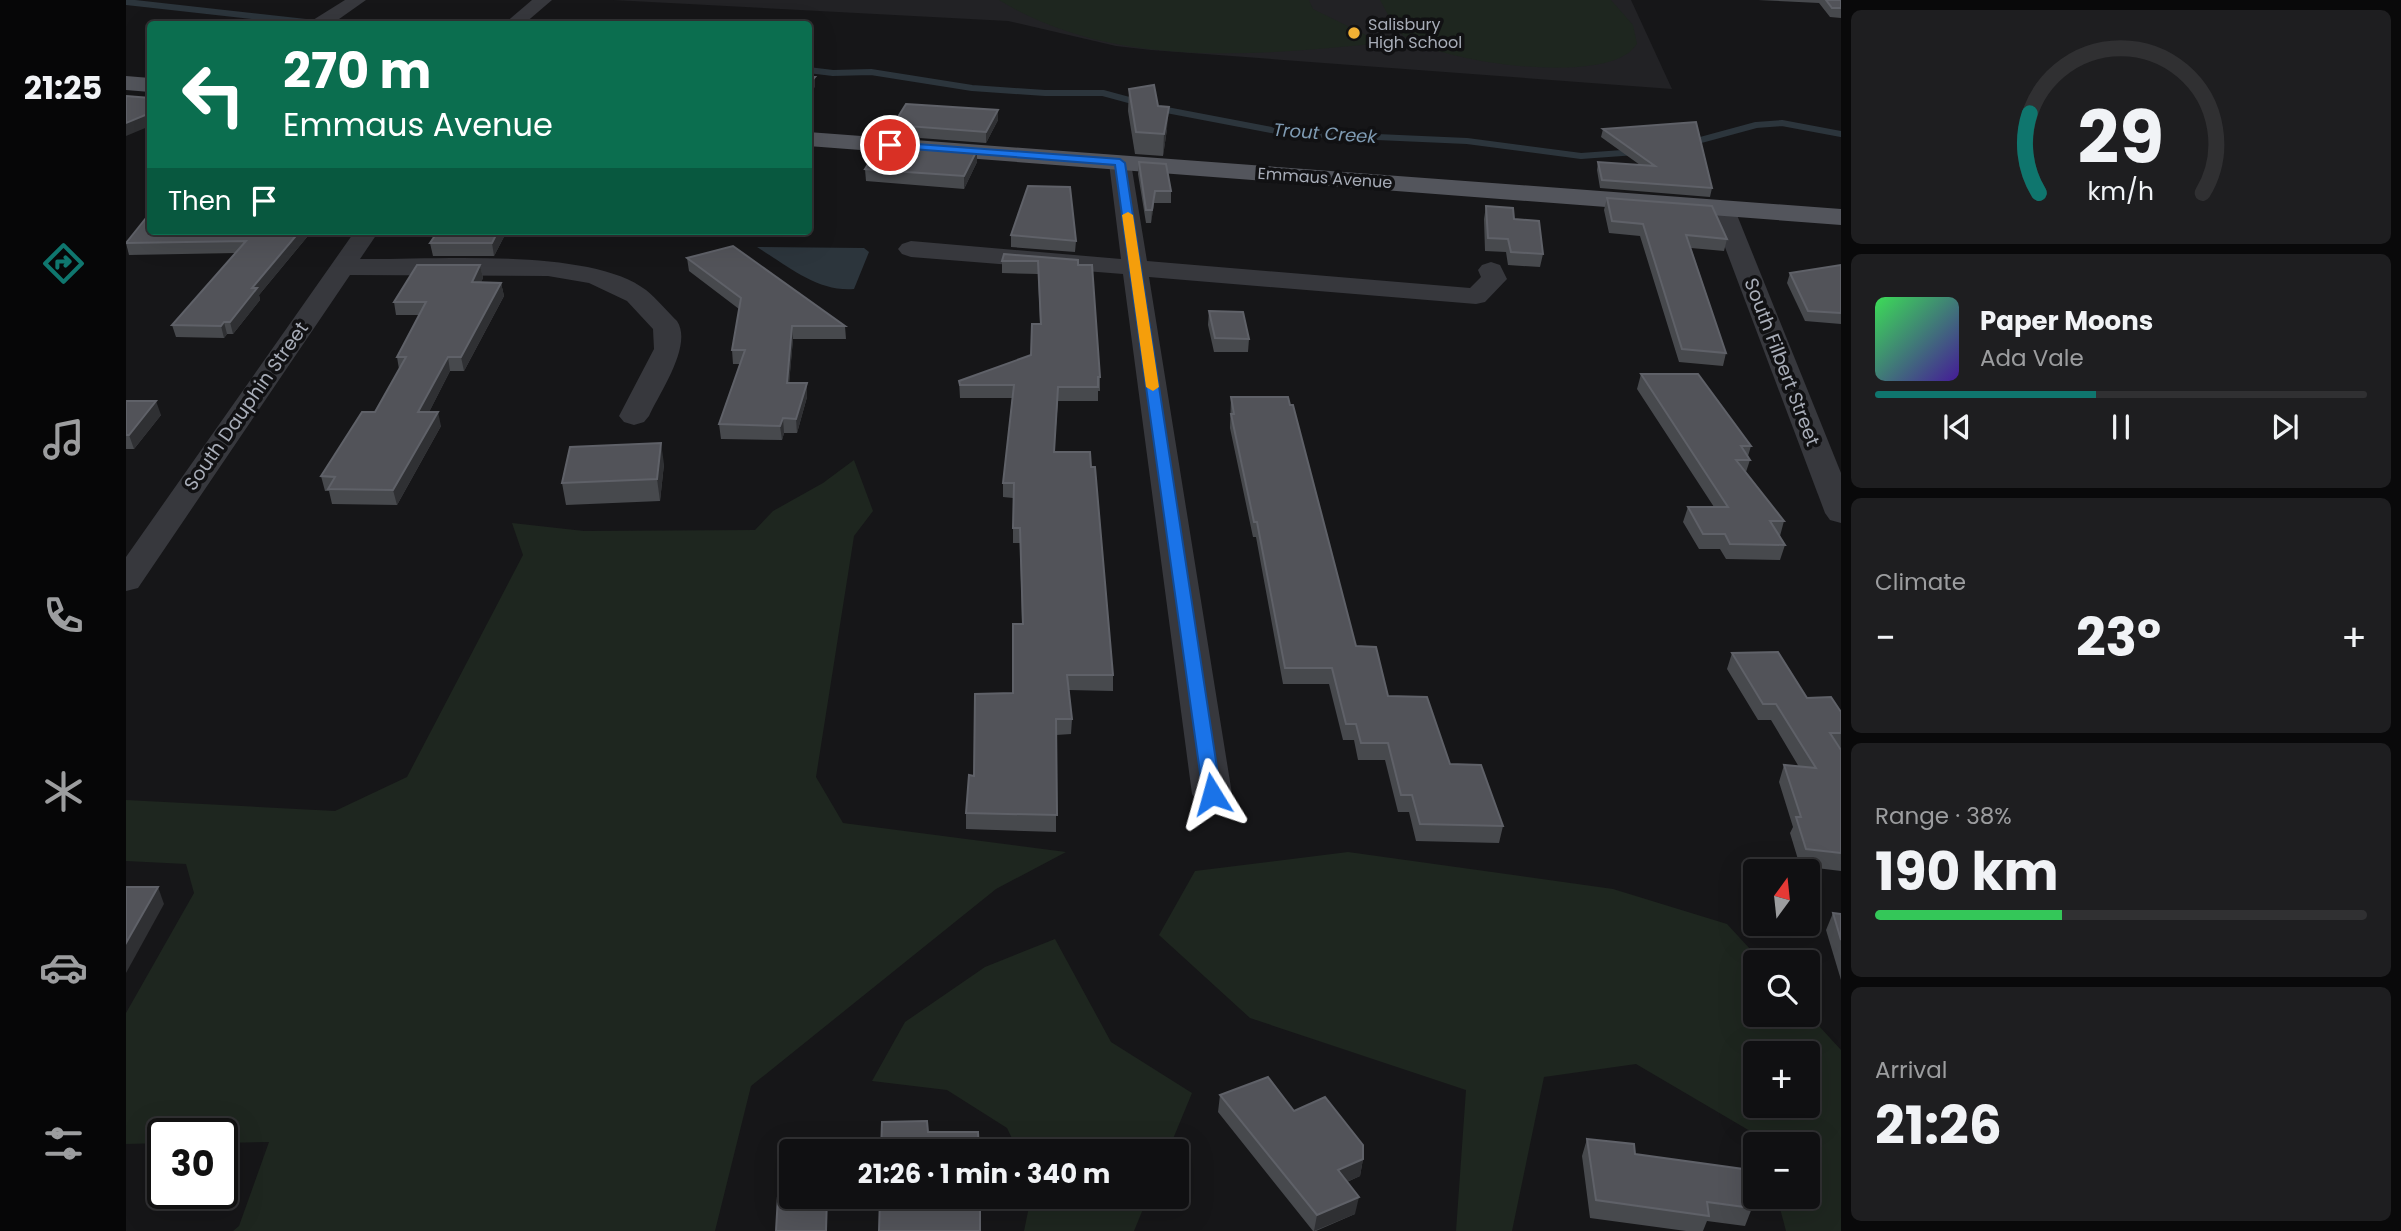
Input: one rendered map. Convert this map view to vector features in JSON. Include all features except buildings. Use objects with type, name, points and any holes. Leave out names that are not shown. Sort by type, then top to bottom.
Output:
[{"type":"main road","points":[[126,83],[147,85]]},
{"type":"main road","name":"Emmaus Avenue","points":[[812,139],[1841,217]]},
{"type":"street","points":[[325,21],[358,0]]},
{"type":"street","points":[[517,21],[543,0]]},
{"type":"street","points":[[1120,163],[1212,794]]},
{"type":"street","name":"South Filbert Street","points":[[1723,210],[1841,513]]},
{"type":"street","name":"South Dauphin Street","points":[[126,581],[364,235]]},
{"type":"street","points":[[911,249],[1136,270],[1476,296],[1494,279],[1491,270]]},
{"type":"street","points":[[342,267],[548,268],[596,276],[636,295],[667,327],[668,349],[634,416]]},
{"type":"shaded area","name":"Salisbury High School","points":[[613,0],[1631,0],[1672,89],[1151,50],[1116,46],[1008,21]]},
{"type":"shaded area","points":[[999,0],[1309,0],[1313,9],[1382,43],[1235,53],[1137,47],[1089,38],[1043,22]]},
{"type":"shaded area","points":[[1380,0],[1611,0],[1633,25],[1637,44],[1627,54],[1605,63],[1579,67],[1547,68],[1480,61],[1423,46],[1404,36],[1393,24]]},
{"type":"shaded area","points":[[757,247],[864,248],[869,252],[854,289],[840,289],[803,276]]},
{"type":"shaded area","points":[[854,460],[873,511],[854,536],[816,777],[843,823],[1066,852],[996,889],[751,1086],[715,1231],[233,1231],[239,1226],[269,1142],[238,1143],[238,1118],[147,1118],[147,1143],[126,1144],[126,1013],[194,893],[186,864],[126,861],[126,800],[335,811],[407,777],[523,555],[512,523],[584,531],[755,530],[773,511],[823,483]]},
{"type":"shaded area","points":[[1348,852],[1613,889],[1727,924],[1751,950],[1743,950],[1743,1027],[1820,1027],[1841,1050],[1841,1231],[1786,1231],[1780,1209],[1820,1209],[1820,1132],[1752,1132],[1636,1064],[1544,1077],[1512,1231],[1456,1231],[1466,1090],[1250,1018],[1159,935],[1195,871]]},
{"type":"shaded area","points":[[1055,939],[1111,1042],[1192,1093],[1173,1139],[1012,1139],[1007,1128],[947,1090],[872,1081],[905,1022],[985,967]]},
{"type":"shaded area","points":[[1029,1209],[1143,1209],[1134,1231],[1024,1231]]},
{"type":"waterway","name":"Trout Creek","points":[[126,2],[297,21]]},
{"type":"waterway","name":"Trout Creek","points":[[812,70],[871,72],[972,88],[1045,93],[1103,93],[1140,103]]},
{"type":"waterway","name":"Trout Creek","points":[[1156,108],[1287,133],[1467,141],[1581,156],[1636,152]]},
{"type":"waterway","name":"Trout Creek","points":[[1686,144],[1756,125],[1782,123],[1841,134]]},
{"type":"slow traffic","points":[[1128,215],[1153,387]]},
{"type":"place","name":"Salisbury High School","points":[[1354,33]]},
{"type":"route","points":[[890,145],[1120,163],[1212,794]]}]
